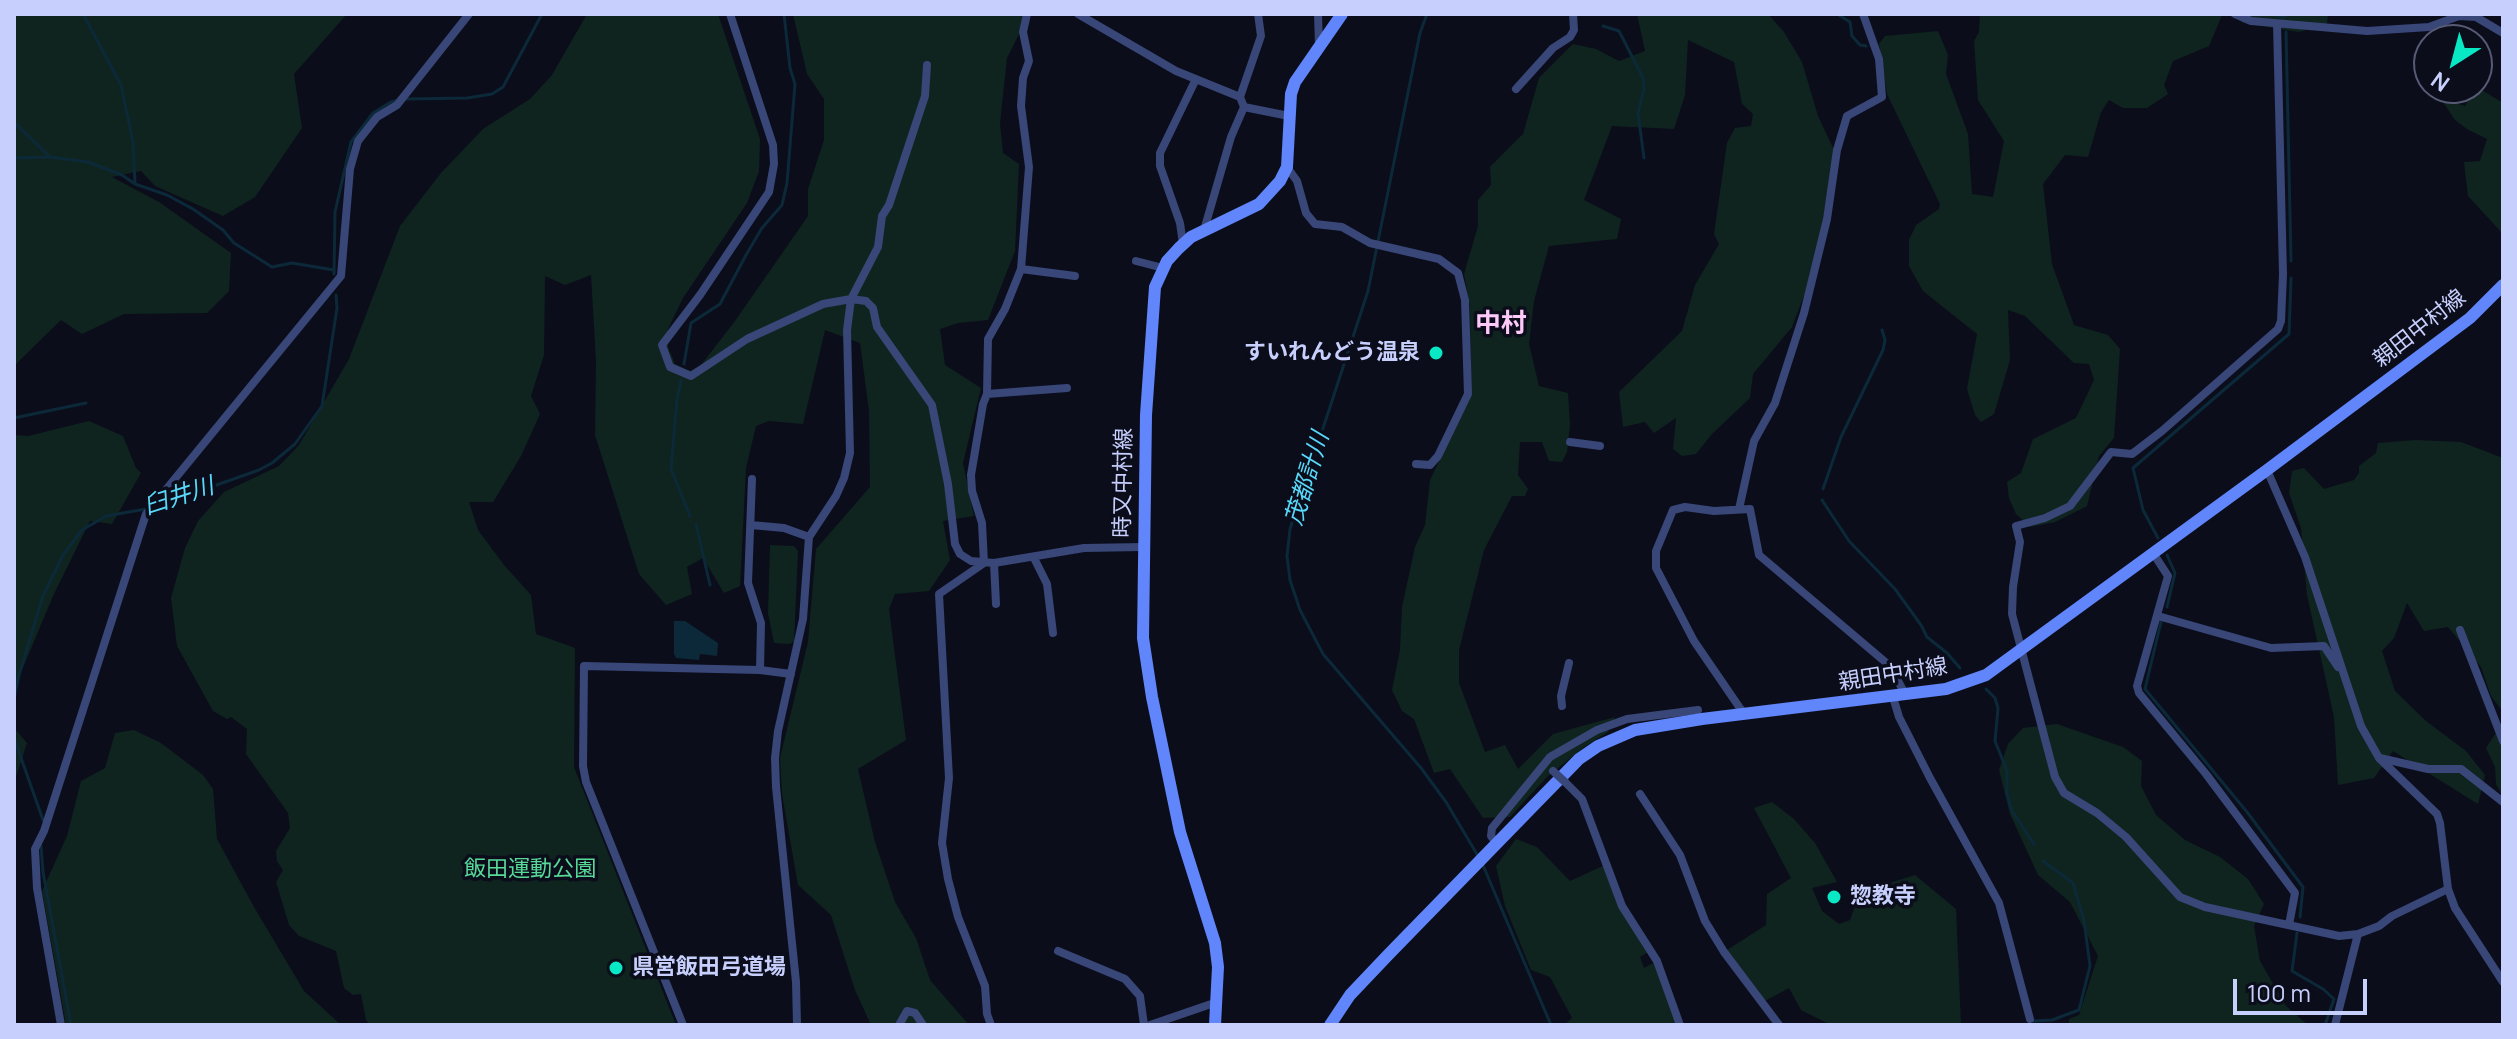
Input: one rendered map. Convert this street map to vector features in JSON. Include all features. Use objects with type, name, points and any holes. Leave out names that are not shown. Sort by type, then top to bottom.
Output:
[{"type":"main road","points":[[1287,167],[1291,94],[1295,82],[1342,14]]},
{"type":"main road","name":"時又中村線","points":[[1215,1025],[1218,967],[1215,943],[1180,832],[1143,638],[1146,415],[1151,321],[1155,287],[1163,268],[1183,244],[1259,204],[1270,195],[1287,167]]},
{"type":"main road","name":"親田中村線","points":[[1330,1025],[1350,995],[1466,874],[1579,759],[1598,746],[1635,730],[1899,696],[1969,683],[2021,650],[2267,470],[2470,318],[2503,285]]},
{"type":"street","points":[[61,1025],[37,888],[35,849],[44,831],[146,514],[341,276],[350,169],[358,141],[377,117],[397,105],[469,14]]},
{"type":"street","points":[[730,14],[773,145],[774,164],[769,192],[700,295],[662,345],[670,367],[691,376],[747,339],[823,304],[851,299],[866,301],[873,308],[877,327],[932,405],[948,484],[955,544],[960,554],[971,561],[989,563],[1084,548],[1143,547]]},
{"type":"street","points":[[996,604],[971,475],[987,394],[988,339],[1005,309],[1021,269],[1029,167],[1021,106],[1023,78],[1029,61],[1023,32],[1027,14]]},
{"type":"street","points":[[1078,14],[1152,58],[1242,102],[1289,116]]},
{"type":"street","points":[[1204,231],[1261,36],[1258,14]]},
{"type":"street","points":[[1318,14],[1319,46]]},
{"type":"street","points":[[1516,89],[1553,48],[1570,37],[1574,30],[1573,14]]},
{"type":"street","points":[[1739,509],[1754,441],[1775,403],[1804,313],[1827,219],[1837,150],[1847,116],[1882,97],[1879,59],[1863,14]]},
{"type":"street","points":[[2235,14],[2251,21],[2367,31],[2429,27],[2452,16],[2476,17],[2503,33]]},
{"type":"street","points":[[2277,24],[2283,274],[2278,329],[2132,454],[2111,452],[2070,506],[2045,518],[2016,526],[2020,542],[2012,614],[2055,777],[2064,793],[2097,813],[2126,837],[2180,897],[2205,907],[2339,936],[2358,934],[2379,926],[2448,889]]},
{"type":"street","points":[[797,1025],[796,982],[775,758],[803,619],[809,537],[836,496],[850,453],[847,330],[851,299],[878,247],[882,216],[889,205],[925,96],[927,65]]},
{"type":"street","points":[[1183,244],[1180,223],[1160,166],[1160,153],[1196,79]]},
{"type":"street","points":[[1287,167],[1297,181],[1303,207],[1315,224],[1342,227],[1370,243],[1439,259],[1458,273],[1465,300],[1468,394],[1438,456],[1430,465],[1416,464]]},
{"type":"street","points":[[1136,261],[1163,268]]},
{"type":"street","points":[[1021,269],[1075,276]]},
{"type":"street","points":[[987,394],[1067,388]]},
{"type":"street","points":[[1570,442],[1600,446]]},
{"type":"street","points":[[2267,470],[2305,557],[2361,726],[2379,758],[2437,814],[2448,889],[2455,908],[2503,982]]},
{"type":"street","points":[[752,479],[748,583],[761,623],[760,670]]},
{"type":"street","points":[[1744,715],[1694,641],[1656,568],[1656,551],[1673,510],[1685,507],[1714,511],[1750,509],[1759,555],[1890,666],[1906,730],[1999,903],[2030,1019]]},
{"type":"street","points":[[751,525],[784,528],[809,537]]},
{"type":"street","points":[[2153,553],[2168,576],[2137,686],[2139,693],[2206,774],[2295,893],[2289,925]]},
{"type":"street","points":[[1034,558],[1047,584],[1053,633]]},
{"type":"street","points":[[989,563],[939,594],[938,613],[949,778],[942,843],[958,917],[985,986],[991,1025]]},
{"type":"street","points":[[2158,616],[2271,648],[2324,646],[2344,676]]},
{"type":"street","points":[[2460,630],[2503,741]]},
{"type":"street","points":[[1562,706],[1561,696],[1569,663]]},
{"type":"street","points":[[683,1025],[586,782],[583,766],[584,666],[760,670],[791,674]]},
{"type":"street","points":[[1496,843],[1491,836],[1492,828],[1550,757],[1597,730],[1627,719],[1698,710]]},
{"type":"street","points":[[2379,758],[2428,769],[2461,769],[2503,802]]},
{"type":"street","points":[[1544,763],[1582,799],[1622,906],[1657,961],[1680,1025]]},
{"type":"street","points":[[1640,794],[1680,855],[1705,921],[1724,952],[1779,1025]]},
{"type":"street","points":[[2335,1025],[2358,934]]},
{"type":"street","points":[[1058,951],[1125,979],[1140,996],[1147,1025],[1217,1002]]},
{"type":"street","points":[[899,1025],[907,1011],[915,1013],[923,1025]]},
{"type":"green space","points":[[14,14],[347,14],[294,74],[302,128],[255,197],[223,216],[155,186],[141,171],[112,177],[159,202],[231,253],[229,291],[207,313],[124,314],[82,334],[61,320],[14,366]]},
{"type":"green space","name":"飯田運動公園","points":[[587,14],[718,14],[760,139],[759,171],[747,203],[683,298],[668,329],[668,347],[675,364],[690,371],[701,365],[735,321],[808,216],[808,189],[824,140],[824,99],[807,74],[793,14],[1029,14],[1007,58],[1000,123],[1003,153],[1019,164],[1015,251],[988,320],[958,323],[940,329],[945,365],[981,388],[963,463],[974,516],[943,521],[950,560],[929,591],[895,594],[889,609],[906,740],[858,769],[875,842],[895,902],[916,938],[930,980],[969,1025],[871,1025],[855,990],[831,915],[798,885],[782,794],[780,758],[808,642],[816,549],[870,487],[869,411],[860,343],[825,330],[803,424],[769,421],[756,426],[746,468],[740,586],[724,593],[703,558],[687,567],[692,594],[666,605],[639,574],[595,435],[596,361],[591,275],[565,285],[545,276],[544,355],[531,396],[540,414],[521,456],[493,502],[469,502],[478,530],[531,595],[536,634],[575,648],[574,767],[676,1025],[370,1025],[366,1020],[361,994],[353,995],[344,988],[336,951],[299,936],[289,925],[276,882],[283,870],[277,861],[276,851],[290,828],[288,813],[246,754],[247,729],[231,717],[227,719],[213,711],[177,646],[171,598],[185,548],[198,521],[224,492],[279,466],[299,445],[349,359],[400,226],[441,173],[483,129],[530,99],[552,75]]},
{"type":"green space","points":[[1637,14],[1768,14],[1784,32],[1802,62],[1818,116],[1835,152],[1820,236],[1805,293],[1792,327],[1753,374],[1750,398],[1696,454],[1682,456],[1673,449],[1676,418],[1654,433],[1645,422],[1623,427],[1619,392],[1682,331],[1695,285],[1719,244],[1714,234],[1727,143],[1735,128],[1751,126],[1753,114],[1742,104],[1734,62],[1688,40],[1685,95],[1674,129],[1612,126],[1584,200],[1621,219],[1617,239],[1549,246],[1534,301],[1529,344],[1539,386],[1568,393],[1570,425],[1567,452],[1562,462],[1549,461],[1542,442],[1520,442],[1518,475],[1528,489],[1525,496],[1512,496],[1484,550],[1459,650],[1459,683],[1485,752],[1505,745],[1518,769],[1553,734],[1615,717],[1608,732],[1547,777],[1510,817],[1483,818],[1450,769],[1434,773],[1414,719],[1402,711],[1392,690],[1400,650],[1402,607],[1415,547],[1425,525],[1430,480],[1471,395],[1470,306],[1464,274],[1478,226],[1478,200],[1491,185],[1490,167],[1523,134],[1539,78],[1573,44],[1596,49],[1619,61],[1645,51]]},
{"type":"green space","points":[[1980,14],[2222,15],[2209,46],[2173,61],[2164,85],[2168,94],[2147,108],[2123,108],[2109,100],[2101,112],[2088,157],[2065,155],[2043,184],[2052,264],[2074,325],[2108,335],[2120,349],[2114,438],[2099,456],[2087,506],[2055,522],[2030,527],[2016,514],[2009,498],[2007,482],[2021,473],[2033,439],[2076,418],[2094,380],[2089,364],[2074,363],[2025,316],[2008,310],[2010,360],[1994,414],[1981,422],[1975,415],[1967,389],[1977,334],[1923,291],[1909,266],[1909,240],[1916,225],[1939,209],[1940,204],[1887,94],[1879,44],[1885,36],[1938,31],[1948,55],[1946,74],[1968,134],[1972,194],[1993,197],[2004,141],[1978,100],[1974,41],[1979,32]]},
{"type":"green space","points":[[2230,14],[2328,14],[2327,24],[2299,32],[2243,23]]},
{"type":"green space","points":[[2493,97],[2503,103],[2503,234],[2468,196],[2464,162],[2480,161],[2487,139],[2455,120],[2444,104],[2493,104]]},
{"type":"green space","points":[[89,421],[123,436],[141,473],[112,524],[90,521],[53,596],[14,689],[14,435],[28,436]]},
{"type":"green space","points":[[2415,440],[2461,442],[2503,458],[2503,712],[2491,696],[2481,667],[2448,627],[2424,631],[2407,603],[2394,638],[2382,651],[2395,691],[2426,721],[2466,751],[2485,775],[2478,804],[2393,751],[2374,778],[2338,785],[2334,717],[2307,595],[2301,528],[2289,493],[2292,471],[2304,468],[2324,489],[2354,480],[2359,466],[2376,453],[2378,443]]},
{"type":"green space","points":[[770,545],[794,546],[798,551],[794,641],[790,644],[774,643],[768,613]]},
{"type":"green space","points":[[2503,722],[2503,797],[2486,748]]},
{"type":"green space","points":[[2057,724],[2123,747],[2142,761],[2141,786],[2156,815],[2185,840],[2220,857],[2248,879],[2264,904],[2254,926],[2260,961],[2286,1006],[2308,1025],[2069,1025],[2069,1019],[2079,1015],[2098,956],[2070,902],[2038,875],[2010,814],[1999,770],[2008,744],[2023,728]]},
{"type":"green space","points":[[14,728],[27,743],[14,783]]},
{"type":"green space","points":[[134,730],[161,743],[203,775],[213,789],[217,839],[304,991],[341,1025],[66,1025],[42,891],[67,836],[81,781],[105,768],[115,733]]},
{"type":"green space","points":[[1772,802],[1794,819],[1815,843],[1837,882],[1812,888],[1822,911],[1839,924],[1850,920],[1860,892],[1915,875],[1956,909],[1961,1025],[1831,1025],[1801,1010],[1789,988],[1763,1002],[1724,952],[1766,925],[1767,894],[1791,878],[1754,808]]},
{"type":"green space","points":[[1516,839],[1537,847],[1570,881],[1605,865],[1622,906],[1651,950],[1640,957],[1644,968],[1657,961],[1680,1025],[1564,1025],[1572,1018],[1550,977],[1531,970],[1505,906],[1496,866]]},
{"type":"water","points":[[674,621],[685,621],[718,643],[717,656],[700,654],[699,660],[676,658]]},
{"type":"waterway","points":[[83,14],[121,85],[133,142],[135,183]]},
{"type":"waterway","name":"臼井川","points":[[407,99],[467,98],[492,94],[503,87],[542,14]]},
{"type":"waterway","points":[[684,364],[691,323],[720,304],[762,228],[782,205],[787,183],[795,84],[790,68],[784,14]]},
{"type":"waterway","name":"茂都計川","points":[[1427,14],[1420,33],[1368,291],[1290,529],[1287,556],[1290,580],[1300,610],[1323,654],[1421,768],[1446,802],[1478,856]]},
{"type":"waterway","points":[[1837,14],[1850,22],[1852,36],[1860,45],[1866,46]]},
{"type":"waterway","points":[[2274,14],[2284,17]]},
{"type":"waterway","points":[[1603,26],[1619,31],[1643,78],[1644,89],[1638,113],[1644,158]]},
{"type":"waterway","points":[[2286,32],[2291,261]]},
{"type":"waterway","name":"臼井川","points":[[334,274],[335,212],[351,142],[373,113],[399,100]]},
{"type":"waterway","points":[[14,122],[50,157]]},
{"type":"waterway","points":[[14,158],[50,157],[88,162],[193,209],[223,230],[234,243],[272,267],[292,263],[334,270]]},
{"type":"waterway","points":[[2158,538],[2143,510],[2133,468],[2289,334],[2291,278]]},
{"type":"waterway","name":"臼井川","points":[[157,506],[259,470],[295,444],[322,406],[337,308],[336,295]]},
{"type":"waterway","points":[[1823,489],[1841,437],[1883,350],[1885,340],[1882,330]]},
{"type":"waterway","points":[[681,380],[671,469],[690,516]]},
{"type":"waterway","points":[[14,418],[86,403]]},
{"type":"waterway","points":[[1822,500],[1849,541],[1895,589],[1927,637],[1960,668]]},
{"type":"waterway","name":"臼井川","points":[[14,699],[43,596],[63,555],[82,530],[106,516],[146,509]]},
{"type":"waterway","points":[[696,524],[710,585]]},
{"type":"waterway","points":[[2167,555],[2175,573],[2167,607]]},
{"type":"waterway","points":[[2161,622],[2145,689],[2247,812],[2303,887],[2300,917]]},
{"type":"waterway","points":[[1986,689],[1995,698],[1998,708],[1995,741],[2007,771],[2007,794],[2012,811],[2034,844]]},
{"type":"waterway","name":"臼井川","points":[[14,738],[43,820]]},
{"type":"waterway","name":"臼井川","points":[[41,846],[71,1025]]},
{"type":"waterway","points":[[2034,1021],[2052,1020],[2079,1010],[2090,966],[2084,920],[2073,883],[2043,861]]},
{"type":"waterway","name":"茂都計川","points":[[1482,863],[1551,1025]]},
{"type":"waterway","points":[[2297,933],[2292,971],[2334,999],[2325,1025]]},
{"type":"place","name":"すいれんどう温泉","points":[[1436,353]]},
{"type":"place","name":"惣教寺","points":[[1834,897]]},
{"type":"place","name":"県営飯田弓道場","points":[[616,968]]},
{"type":"district","name":"中村","points":[[1501,325]]}]
